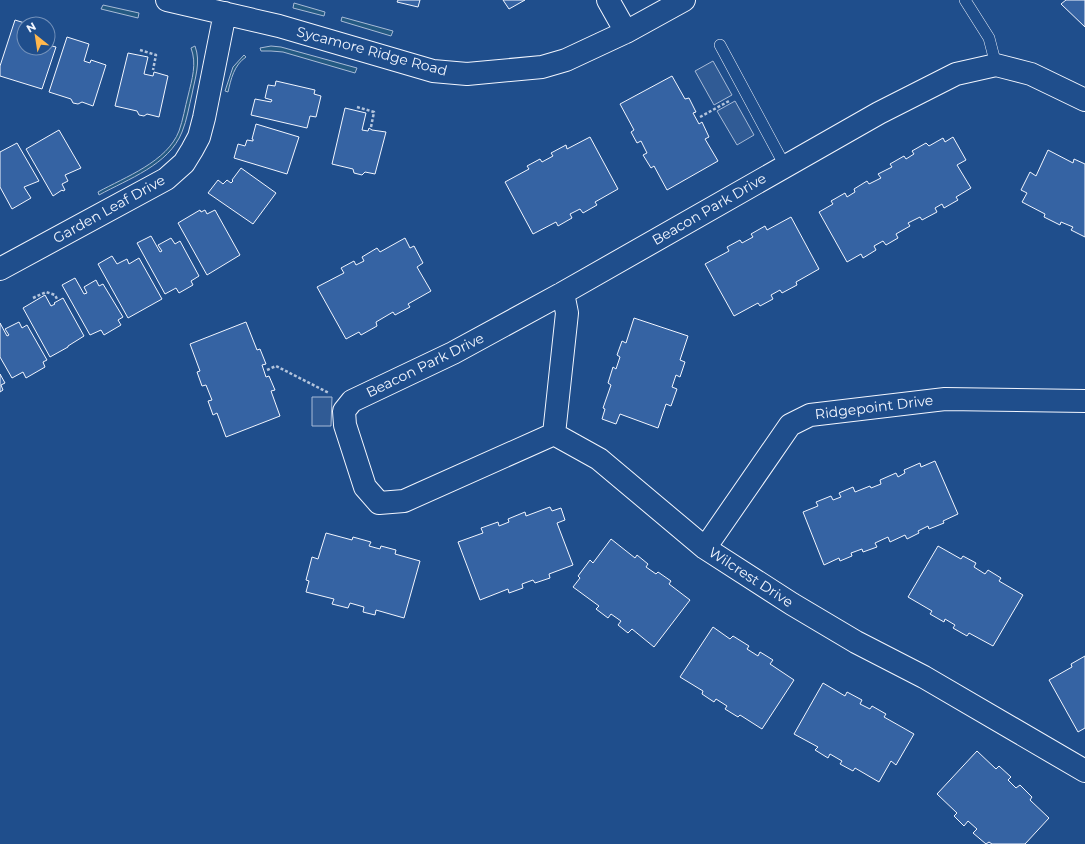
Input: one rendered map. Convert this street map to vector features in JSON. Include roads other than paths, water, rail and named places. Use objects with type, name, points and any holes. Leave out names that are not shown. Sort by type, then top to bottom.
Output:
[{"type":"street","name":"Sycamore Ridge Road","points":[[167,0],[279,26],[433,71],[467,74],[542,67],[566,60],[626,32],[684,0]]},
{"type":"street","points":[[608,0],[626,32]]},
{"type":"street","name":"Garden Leaf Drive","points":[[0,268],[166,179],[184,163],[199,137],[225,13]]},
{"type":"street","name":"Beacon Park Drive","points":[[554,434],[404,501],[379,503],[365,487],[338,403],[352,401],[453,353],[563,293],[878,113],[956,74],[996,65],[1031,74],[1085,100]]},
{"type":"street","points":[[554,434],[567,313],[563,293]]},
{"type":"street","name":"Ridgepoint Drive","points":[[705,548],[790,425],[810,415],[945,399],[1085,401]]},
{"type":"street","name":"Wilcrest Drive","points":[[554,434],[599,459],[705,548],[792,604],[850,638],[924,677],[1085,771]]},
{"type":"lane","points":[[966,0],[989,38],[996,65]]},
{"type":"lane","points":[[720,45],[785,166]]}]
